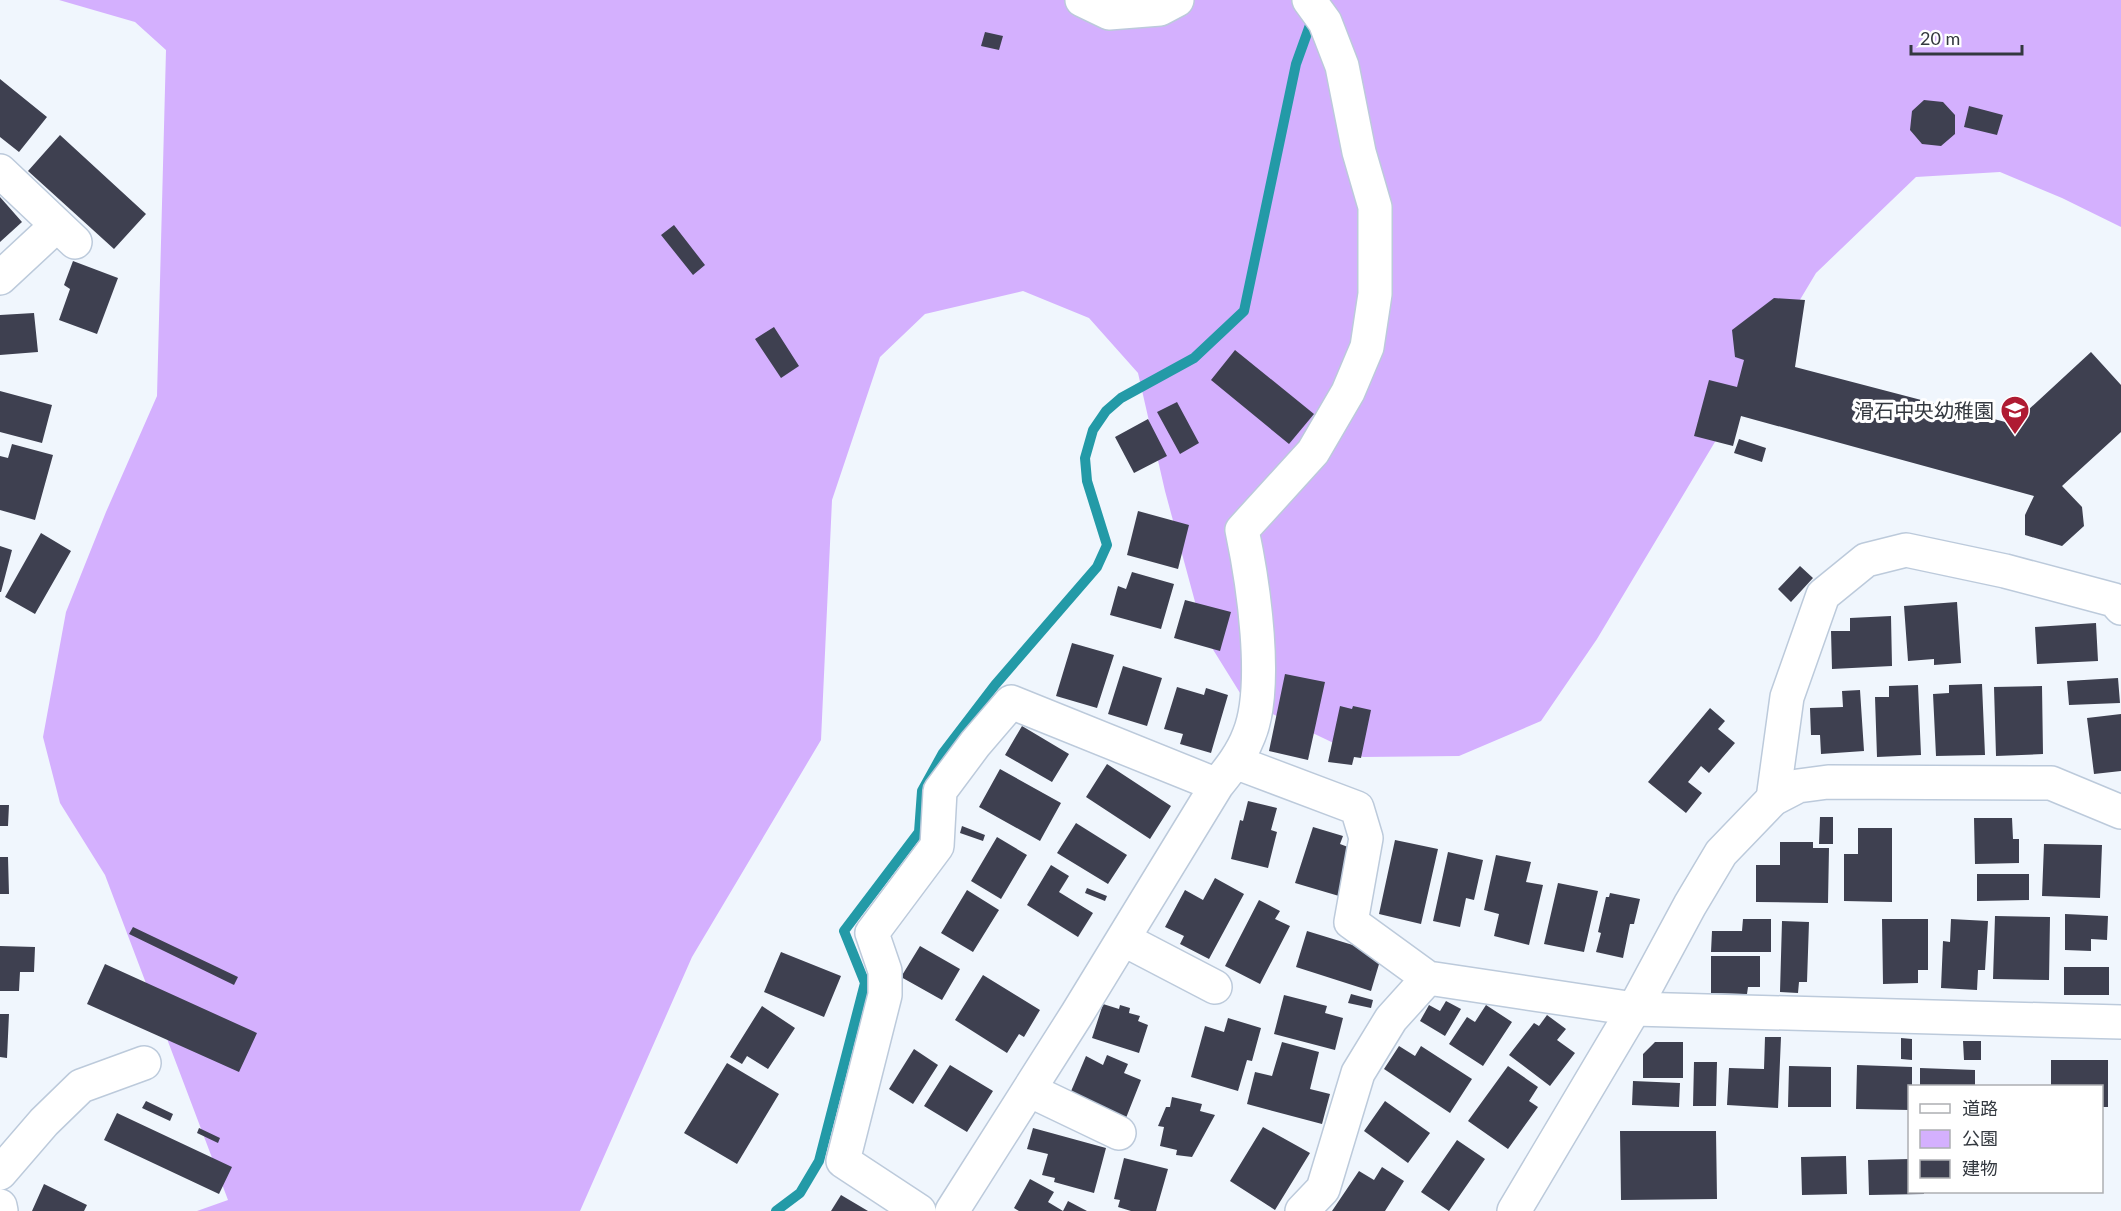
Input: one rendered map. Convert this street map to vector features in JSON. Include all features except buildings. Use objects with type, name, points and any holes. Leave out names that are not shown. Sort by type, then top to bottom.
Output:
[{"type":"street","points":[[1082,0],[1109,14],[1160,9],[1177,0]]},
{"type":"street","points":[[952,1211],[1250,735],[1258,700],[1258,663],[1252,574],[1242,530],[1313,452],[1348,392],[1367,347],[1375,294],[1375,207],[1359,152],[1342,66],[1325,22],[1309,0]]},
{"type":"street","points":[[0,171],[66,233],[0,278]]},
{"type":"street","points":[[1773,799],[1787,696],[1823,595],[1866,560],[1906,550],[2005,571],[2103,597],[2114,600],[2121,608]]},
{"type":"street","points":[[919,1211],[843,1161],[885,995],[885,971],[872,933],[937,846],[940,790],[1011,702],[1226,774],[1357,808],[1366,838],[1351,922],[1428,978],[1634,1009],[2121,1022]]},
{"type":"street","points":[[1514,1211],[1634,1009],[1689,905],[1721,853],[1773,799],[1798,786],[1828,782],[2051,783],[2121,812]]},
{"type":"street","points":[[1123,939],[1215,987]]},
{"type":"street","points":[[1302,1211],[1323,1190],[1358,1073],[1390,1019],[1428,978]]},
{"type":"street","points":[[0,1173],[44,1122],[81,1086],[144,1063]]},
{"type":"street","points":[[1029,1090],[1119,1133]]},
{"type":"street","points":[[0,1206],[1,1211]]},
{"type":"green space","points":[[59,0],[2121,0],[2121,227],[2062,198],[2000,172],[1916,177],[1816,273],[1597,639],[1541,721],[1459,756],[1363,757],[1245,701],[1204,635],[1165,491],[1138,373],[1089,318],[1023,291],[925,314],[880,357],[832,500],[821,740],[692,957],[580,1211],[197,1211],[228,1200],[105,875],[60,803],[43,737],[66,612],[106,512],[157,396],[166,50],[135,22]]},
{"type":"waterway","points":[[776,1211],[800,1193],[819,1161],[865,983],[844,931],[919,832],[922,791],[943,753],[995,685],[1097,567],[1107,545],[1087,481],[1085,458],[1093,430],[1106,411],[1121,398],[1194,358],[1244,311],[1296,64],[1314,14]]},
{"type":"place","name":"滑石中央幼稚園","points":[[2015,436]]}]
